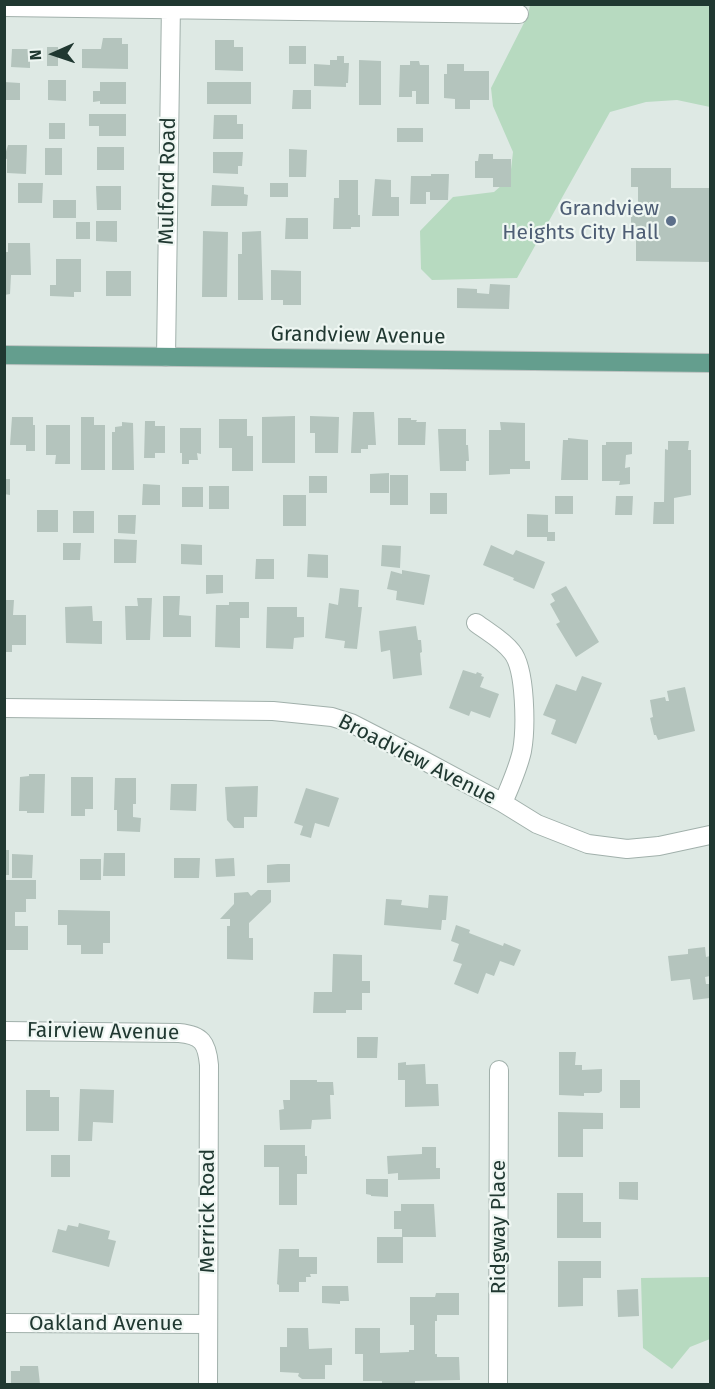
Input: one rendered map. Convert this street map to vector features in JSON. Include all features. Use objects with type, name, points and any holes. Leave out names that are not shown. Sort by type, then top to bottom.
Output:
[{"type":"main road","name":"Grandview Avenue","points":[[4,355],[711,363]]},
{"type":"street","points":[[4,7],[171,7],[519,14]]},
{"type":"street","name":"Mulford Road","points":[[166,357],[171,7]]},
{"type":"street","points":[[476,623],[513,653],[521,671],[524,722],[522,749],[515,775],[503,803]]},
{"type":"street","name":"Broadview Avenue","points":[[4,708],[273,711],[332,717],[351,723],[503,803],[537,824],[588,844],[627,849],[659,846],[711,835]]},
{"type":"street","name":"Fairview Avenue","points":[[4,1031],[179,1033],[190,1034],[200,1039]]},
{"type":"street","name":"Merrick Road","points":[[200,1039],[207,1051],[209,1065],[208,1384]]},
{"type":"street","name":"Ridgway Place","points":[[498,1384],[499,1070]]},
{"type":"street","name":"Oakland Avenue","points":[[4,1323],[207,1324]]},
{"type":"green space","points":[[530,5],[710,5],[710,107],[677,100],[646,102],[610,112],[517,278],[432,280],[421,269],[420,231],[453,197],[494,192],[510,178],[513,152],[493,106],[491,88],[528,15]]},
{"type":"green space","points":[[710,1277],[710,1339],[690,1347],[672,1369],[643,1348],[641,1278]]},
{"type":"building","points":[[103,38],[122,38],[122,44],[128,44],[128,69],[82,68],[82,49],[101,49]]},
{"type":"building","points":[[215,40],[234,40],[234,47],[243,47],[243,71],[215,70]]},
{"type":"building","points":[[289,46],[306,46],[306,64],[289,64]]},
{"type":"building","points":[[47,47],[58,47],[58,66],[47,66]]},
{"type":"building","points":[[12,49],[30,49],[30,68],[11,67]]},
{"type":"building","points":[[337,56],[344,56],[344,63],[349,63],[346,87],[314,86],[314,64],[330,65],[330,60],[337,60]]},
{"type":"building","points":[[359,60],[381,61],[381,105],[359,105]]},
{"type":"building","points":[[410,61],[419,61],[420,65],[429,65],[429,104],[416,104],[416,91],[412,91],[412,97],[399,97],[400,65],[410,65]]},
{"type":"building","points":[[447,64],[464,64],[464,71],[489,71],[489,100],[470,100],[470,109],[455,109],[455,99],[444,98],[444,74],[447,74]]},
{"type":"building","points":[[48,80],[66,80],[66,101],[48,100]]},
{"type":"building","points":[[4,82],[20,83],[20,100],[4,100]]},
{"type":"building","points":[[100,82],[126,82],[126,104],[93,102],[93,91],[100,91]]},
{"type":"building","points":[[207,82],[251,82],[251,104],[207,104]]},
{"type":"building","points":[[293,90],[311,90],[311,109],[292,109]]},
{"type":"building","points":[[89,114],[126,114],[126,136],[99,136],[99,126],[89,126]]},
{"type":"building","points":[[214,115],[237,115],[237,124],[243,124],[243,139],[213,139]]},
{"type":"building","points":[[49,123],[65,123],[65,139],[49,139]]},
{"type":"building","points":[[397,128],[423,128],[423,142],[397,142]]},
{"type":"building","points":[[8,145],[27,145],[26,174],[7,173],[7,159],[4,158]]},
{"type":"building","points":[[97,147],[124,147],[124,170],[97,170]]},
{"type":"building","points":[[45,148],[62,148],[62,175],[45,175]]},
{"type":"building","points":[[289,149],[307,150],[306,177],[289,177]]},
{"type":"building","points":[[213,152],[243,152],[242,166],[238,166],[238,174],[213,173]]},
{"type":"building","points":[[479,154],[493,154],[493,159],[511,159],[511,187],[493,187],[493,178],[475,178],[475,161],[478,161]]},
{"type":"building","name":"Grandview Heights City Hall","points":[[631,168],[671,168],[671,188],[710,188],[710,262],[636,261],[636,229],[631,229],[631,212],[638,212],[638,187],[631,187]]},
{"type":"building","points":[[431,174],[449,174],[448,200],[430,200],[430,192],[426,192],[426,204],[410,204],[411,176],[431,176]]},
{"type":"building","points":[[375,179],[391,180],[391,197],[399,197],[399,216],[372,216]]},
{"type":"building","points":[[339,180],[358,180],[360,227],[333,229],[334,198],[339,198]]},
{"type":"building","points":[[18,183],[43,183],[42,203],[18,203]]},
{"type":"building","points":[[270,183],[288,183],[288,197],[270,197]]},
{"type":"building","points":[[212,185],[244,187],[244,194],[248,195],[247,206],[211,206]]},
{"type":"building","points":[[96,186],[121,186],[121,210],[97,210]]},
{"type":"building","points":[[53,200],[76,200],[76,218],[53,218]]},
{"type":"building","points":[[286,218],[308,218],[308,239],[285,239]]},
{"type":"building","points":[[96,221],[117,221],[117,242],[96,241]]},
{"type":"building","points":[[76,222],[90,222],[90,239],[76,239]]},
{"type":"building","points":[[203,231],[228,232],[227,297],[202,297]]},
{"type":"building","points":[[261,231],[263,300],[238,300],[238,254],[242,254],[242,232]]},
{"type":"building","points":[[8,243],[30,243],[31,275],[11,275],[10,294],[4,295],[4,252],[8,252]]},
{"type":"building","points":[[56,259],[81,259],[81,292],[74,292],[74,297],[50,296],[50,285],[56,285]]},
{"type":"building","points":[[271,270],[301,271],[301,305],[283,305],[283,300],[271,300]]},
{"type":"building","points":[[106,271],[131,271],[131,296],[106,296]]},
{"type":"building","points":[[490,284],[510,285],[509,309],[457,308],[457,288],[477,289],[477,293],[489,294]]},
{"type":"building","points":[[353,412],[374,412],[376,445],[368,445],[368,449],[361,449],[361,453],[351,453]]},
{"type":"building","points":[[295,416],[295,463],[262,463],[262,417]]},
{"type":"building","points":[[310,416],[339,417],[338,453],[315,453],[315,433],[310,433]]},
{"type":"building","points":[[12,417],[33,417],[35,451],[26,451],[26,445],[10,445]]},
{"type":"building","points":[[81,417],[94,417],[94,425],[105,425],[105,470],[81,470]]},
{"type":"building","points":[[398,418],[411,418],[411,420],[417,420],[416,422],[426,422],[425,445],[398,445]]},
{"type":"building","points":[[219,419],[247,419],[247,436],[253,436],[253,471],[232,471],[232,448],[219,448]]},
{"type":"building","points":[[145,421],[155,421],[155,426],[165,426],[165,453],[155,453],[155,458],[144,458]]},
{"type":"building","points":[[122,422],[133,423],[134,470],[112,470],[112,432],[115,432],[115,427],[122,426]]},
{"type":"building","points":[[500,422],[525,423],[525,461],[530,461],[530,469],[510,469],[510,474],[489,475],[489,430],[501,430]]},
{"type":"building","points":[[46,425],[70,425],[70,464],[55,464],[56,455],[46,455]]},
{"type":"building","points":[[180,428],[201,428],[201,454],[197,453],[198,460],[189,460],[189,464],[182,464]]},
{"type":"building","points":[[438,429],[466,429],[469,461],[466,461],[466,471],[440,471]]},
{"type":"building","points":[[568,438],[588,440],[588,480],[561,480],[563,440],[568,440]]},
{"type":"building","points":[[668,441],[689,441],[691,495],[674,498],[674,524],[653,524],[654,502],[664,502],[665,449],[668,450]]},
{"type":"building","points":[[606,442],[632,442],[632,454],[626,455],[625,468],[630,467],[630,484],[619,485],[620,481],[602,481],[602,445],[606,445]]},
{"type":"building","points":[[389,473],[389,493],[370,493],[370,474]]},
{"type":"building","points":[[390,475],[408,475],[408,505],[390,505]]},
{"type":"building","points":[[309,476],[327,476],[327,493],[309,493]]},
{"type":"building","points":[[4,479],[10,479],[10,495],[4,494]]},
{"type":"building","points":[[143,484],[160,485],[160,505],[142,505]]},
{"type":"building","points":[[209,486],[229,486],[229,509],[209,509]]},
{"type":"building","points":[[182,487],[203,487],[203,507],[182,507]]},
{"type":"building","points":[[430,493],[447,493],[447,514],[430,514]]},
{"type":"building","points":[[283,495],[306,495],[306,526],[283,526]]},
{"type":"building","points":[[555,496],[573,496],[573,514],[555,514]]},
{"type":"building","points":[[616,496],[633,496],[632,515],[615,515]]},
{"type":"building","points":[[37,510],[58,510],[58,532],[37,532]]},
{"type":"building","points":[[73,511],[94,511],[94,533],[73,533]]},
{"type":"building","points":[[527,514],[548,515],[548,532],[555,532],[555,541],[547,541],[547,537],[527,537]]},
{"type":"building","points":[[118,515],[136,515],[135,534],[118,533]]},
{"type":"building","points":[[114,539],[137,540],[136,563],[114,563]]},
{"type":"building","points":[[63,543],[81,543],[80,560],[63,560]]},
{"type":"building","points":[[181,544],[202,545],[202,565],[181,564]]},
{"type":"building","points":[[382,545],[401,546],[400,568],[381,566]]},
{"type":"building","points":[[491,545],[513,555],[516,550],[545,562],[534,589],[483,565]]},
{"type":"building","points":[[308,554],[328,555],[328,578],[307,577]]},
{"type":"building","points":[[256,559],[274,559],[274,579],[255,579]]},
{"type":"building","points":[[402,570],[430,575],[424,605],[396,600],[397,591],[387,589],[391,571],[402,574]]},
{"type":"building","points":[[206,575],[223,575],[223,593],[206,594]]},
{"type":"building","points":[[566,586],[599,642],[576,657],[556,624],[560,622],[550,604],[555,601],[551,594]]},
{"type":"building","points":[[340,588],[359,590],[358,607],[362,607],[357,649],[344,648],[345,641],[325,638],[329,603],[338,605]]},
{"type":"building","points":[[163,596],[180,596],[179,615],[191,616],[191,637],[163,637]]},
{"type":"building","points":[[137,598],[152,598],[150,640],[126,640],[125,606],[138,606]]},
{"type":"building","points":[[4,600],[14,600],[13,615],[26,615],[26,645],[12,645],[12,652],[4,652]]},
{"type":"building","points":[[229,602],[249,602],[249,618],[240,618],[240,648],[215,647],[216,605],[229,605]]},
{"type":"building","points":[[92,606],[93,621],[102,621],[102,644],[66,643],[65,607]]},
{"type":"building","points":[[267,607],[297,607],[297,617],[304,617],[304,637],[294,638],[293,649],[266,648]]},
{"type":"building","points":[[416,626],[418,640],[421,640],[422,675],[393,679],[390,650],[381,652],[379,631]]},
{"type":"building","points":[[463,670],[482,674],[481,676],[484,677],[480,687],[499,694],[490,718],[471,711],[469,716],[449,708]]},
{"type":"building","points":[[582,676],[602,683],[576,744],[551,734],[556,720],[543,715],[556,684],[576,691]]},
{"type":"building","points":[[685,687],[695,731],[658,740],[654,735],[650,718],[653,717],[650,700],[665,697],[666,701],[669,701],[667,691]]},
{"type":"building","points":[[29,774],[45,774],[44,813],[19,811],[20,777],[29,776]]},
{"type":"building","points":[[71,777],[93,777],[93,809],[85,809],[85,816],[71,816]]},
{"type":"building","points":[[115,778],[136,778],[136,804],[133,804],[133,817],[141,818],[140,832],[117,831],[117,810],[114,810]]},
{"type":"building","points":[[171,784],[197,784],[196,811],[170,810]]},
{"type":"building","points":[[258,786],[257,817],[244,817],[244,828],[234,828],[227,820],[225,787]]},
{"type":"building","points":[[306,788],[339,798],[329,827],[315,823],[311,838],[300,835],[303,826],[294,823]]},
{"type":"building","points":[[4,850],[9,850],[9,875],[4,875]]},
{"type":"building","points":[[104,853],[125,853],[125,876],[103,876]]},
{"type":"building","points":[[12,854],[33,855],[32,878],[12,878]]},
{"type":"building","points":[[174,858],[200,858],[199,878],[174,878]]},
{"type":"building","points":[[234,858],[235,876],[216,877],[215,859]]},
{"type":"building","points":[[80,859],[101,859],[101,880],[80,880]]},
{"type":"building","points":[[290,864],[290,882],[267,883],[267,865]]},
{"type":"building","points":[[4,880],[36,880],[36,899],[26,899],[26,912],[15,912],[15,926],[28,926],[28,950],[4,950]]},
{"type":"building","points":[[258,890],[271,890],[271,902],[249,923],[249,938],[253,938],[253,960],[227,959],[227,926],[230,926],[230,919],[220,919],[234,904],[234,893],[248,892],[251,896]]},
{"type":"building","points":[[429,895],[448,896],[446,920],[442,920],[441,930],[384,925],[386,899],[402,900],[401,905],[428,908]]},
{"type":"building","points":[[58,910],[110,911],[110,943],[103,943],[103,954],[81,954],[81,945],[67,945],[67,925],[58,925]]},
{"type":"building","points":[[456,925],[470,930],[469,933],[521,950],[514,966],[500,961],[494,976],[486,973],[478,994],[454,984],[462,964],[453,961],[459,944],[451,941]]},
{"type":"building","points":[[705,947],[706,957],[710,956],[710,976],[705,977],[706,984],[710,984],[710,998],[693,1000],[690,979],[671,981],[668,956],[688,954],[688,949]]},
{"type":"building","points":[[333,954],[362,955],[362,981],[370,981],[370,993],[362,993],[362,1010],[346,1010],[346,1013],[313,1013],[314,992],[332,992]]},
{"type":"building","points":[[357,1037],[378,1037],[377,1058],[357,1058]]},
{"type":"building","points":[[559,1052],[576,1052],[575,1065],[582,1065],[582,1070],[602,1069],[602,1091],[584,1093],[584,1096],[559,1095]]},
{"type":"building","points":[[406,1062],[406,1065],[425,1064],[426,1084],[438,1084],[439,1106],[405,1107],[405,1080],[398,1080],[398,1063]]},
{"type":"building","points":[[290,1080],[333,1082],[334,1095],[330,1095],[331,1119],[312,1120],[311,1129],[280,1130],[279,1110],[284,1109],[283,1100],[290,1100]]},
{"type":"building","points":[[620,1080],[640,1080],[640,1108],[620,1108]]},
{"type":"building","points":[[80,1089],[114,1090],[113,1123],[93,1122],[92,1141],[78,1141]]},
{"type":"building","points":[[26,1090],[50,1090],[50,1097],[59,1097],[59,1131],[26,1131]]},
{"type":"building","points":[[558,1112],[603,1113],[603,1129],[583,1129],[583,1157],[558,1157]]},
{"type":"building","points":[[264,1145],[305,1145],[307,1174],[297,1174],[297,1205],[279,1205],[279,1167],[264,1167]]},
{"type":"building","points":[[422,1147],[436,1147],[436,1168],[440,1168],[440,1179],[398,1180],[398,1173],[388,1174],[387,1156],[422,1154]]},
{"type":"building","points":[[51,1155],[70,1155],[70,1177],[51,1177]]},
{"type":"building","points":[[366,1179],[388,1179],[388,1197],[366,1194]]},
{"type":"building","points":[[619,1182],[638,1182],[638,1200],[619,1199]]},
{"type":"building","points":[[557,1193],[583,1193],[583,1222],[601,1222],[601,1238],[557,1238]]},
{"type":"building","points":[[401,1204],[434,1204],[436,1237],[403,1237],[403,1263],[377,1263],[377,1237],[402,1237],[402,1229],[394,1229],[394,1211],[401,1211]]},
{"type":"building","points":[[79,1223],[110,1231],[108,1239],[116,1241],[109,1267],[52,1252],[58,1229],[66,1231],[68,1225],[78,1227]]},
{"type":"building","points":[[279,1249],[299,1249],[299,1257],[317,1257],[317,1274],[310,1274],[311,1277],[306,1277],[306,1282],[299,1282],[299,1292],[279,1292],[277,1284]]},
{"type":"building","points":[[558,1261],[601,1261],[601,1278],[583,1278],[583,1306],[558,1307]]},
{"type":"building","points":[[322,1286],[348,1286],[349,1301],[340,1301],[340,1304],[322,1303]]},
{"type":"building","points":[[638,1289],[639,1316],[618,1317],[617,1290]]},
{"type":"building","points":[[436,1293],[459,1293],[459,1315],[437,1315],[435,1354],[437,1357],[459,1357],[460,1380],[415,1381],[415,1384],[382,1384],[382,1381],[363,1381],[363,1354],[355,1354],[355,1328],[380,1328],[380,1353],[414,1350],[414,1325],[410,1325],[410,1297],[435,1297]]},
{"type":"building","points":[[287,1328],[308,1328],[309,1349],[332,1348],[332,1365],[325,1365],[325,1379],[302,1379],[298,1376],[299,1373],[280,1372],[280,1347],[287,1347]]},
{"type":"building","points":[[20,1366],[38,1366],[40,1384],[11,1384],[11,1371],[20,1371]]},
{"type":"place","name":"Grandview Heights City Hall","points":[[671,221]]}]
